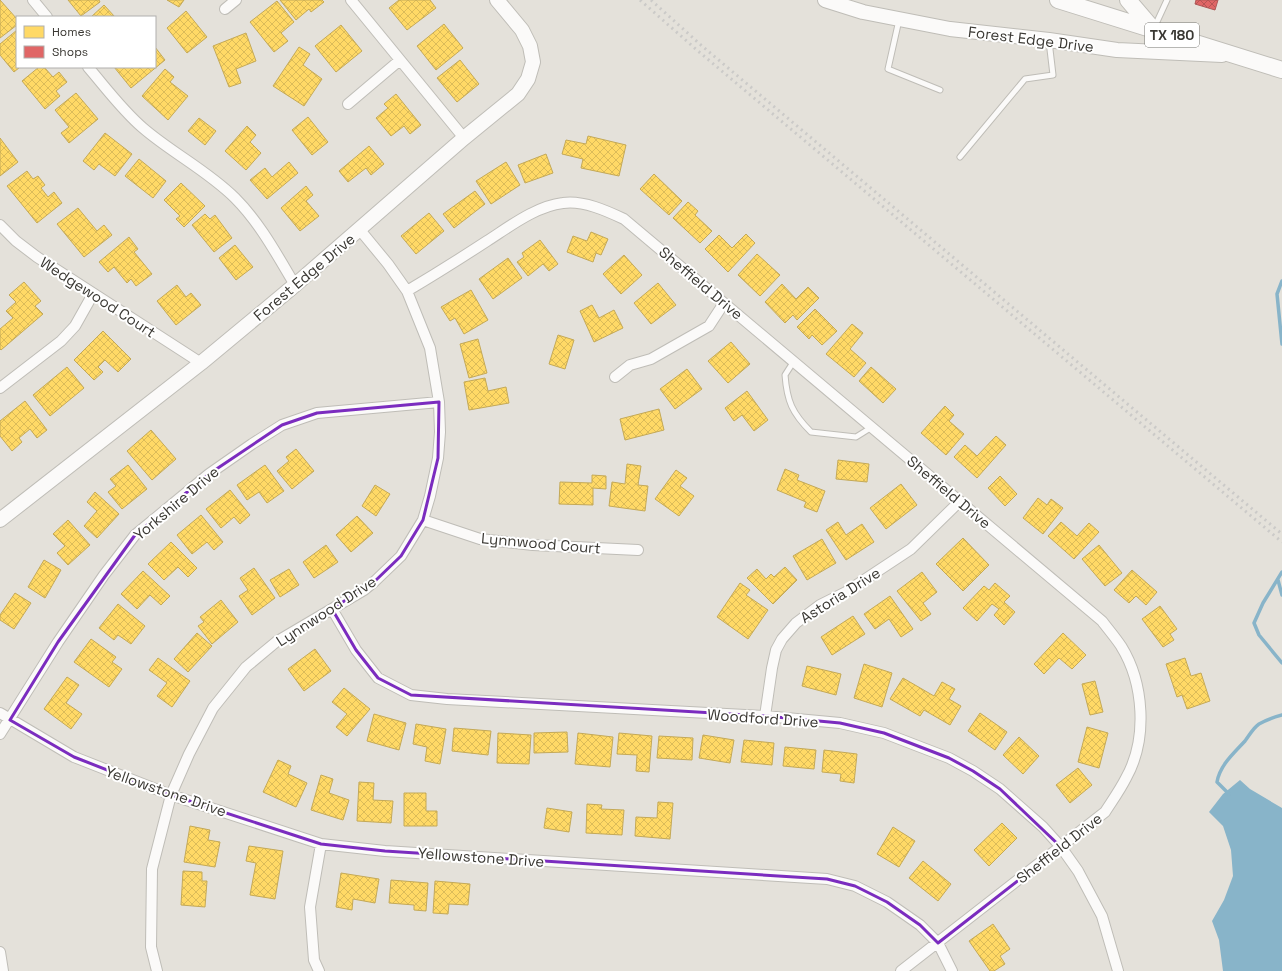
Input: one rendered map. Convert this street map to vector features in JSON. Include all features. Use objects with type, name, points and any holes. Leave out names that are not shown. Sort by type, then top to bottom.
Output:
[{"type":"main road","name":"TX 180","points":[[1061,0],[1282,70]]},
{"type":"main road","points":[[1128,0],[1153,29]]},
{"type":"street","points":[[33,0],[46,16]]},
{"type":"street","points":[[225,9],[236,0]]},
{"type":"street","points":[[351,0],[464,138]]},
{"type":"street","name":"Forest Edge Drive","points":[[0,520],[201,363],[360,230],[464,138],[518,94],[528,78],[533,62],[530,46],[522,30],[497,0]]},
{"type":"street","name":"Forest Edge Drive","points":[[825,0],[863,12],[950,29],[1049,40],[1117,50],[1240,56]]},
{"type":"street","points":[[348,104],[400,60]]},
{"type":"street","points":[[89,68],[125,110],[143,128],[222,186],[235,198],[258,224],[295,285]]},
{"type":"street","name":"Sheffield Drive","points":[[407,291],[524,217],[547,207],[564,202],[600,207],[624,219],[794,361],[1102,621],[1121,646],[1133,670],[1140,703],[1141,725],[1139,746],[1127,777],[1105,812],[901,971]]},
{"type":"street","name":"Wedgewood Court","points":[[0,225],[16,241],[37,258],[201,363]]},
{"type":"street","name":"Lynnwood Drive","points":[[157,971],[152,947],[152,869],[171,795],[189,754],[213,708],[246,667],[276,642],[332,609],[375,581],[401,556],[423,520],[430,496],[438,458],[440,432],[439,402],[430,348],[407,291],[388,264],[360,230]]},
{"type":"street","points":[[0,388],[61,341],[75,326],[93,294]]},
{"type":"street","points":[[616,377],[630,365],[651,359],[709,326],[724,303]]},
{"type":"street","name":"Yorkshire Drive","points":[[0,734],[58,642],[104,575],[135,535],[209,474],[252,444],[282,426],[317,413],[439,402]]},
{"type":"street","name":"Astoria Drive","points":[[765,716],[772,668],[776,650],[782,638],[796,623],[820,606],[852,588],[911,549],[960,501]]},
{"type":"street","name":"Lynnwood Court","points":[[423,520],[480,539],[533,545],[638,550]]},
{"type":"street","name":"Woodford Drive","points":[[332,609],[356,650],[378,678],[411,695],[455,700],[765,716],[840,723],[884,733],[949,758],[973,771],[1000,789],[1043,827],[1061,847],[1078,871],[1102,916],[1118,971]]},
{"type":"street","name":"Yellowstone Drive","points":[[0,713],[74,757],[171,795],[321,844],[385,851],[828,879],[855,886],[887,902],[920,925],[938,943],[952,971]]},
{"type":"street","points":[[319,971],[314,960],[310,907],[321,844]]},
{"type":"street","points":[[0,952],[3,971]]},
{"type":"lane","points":[[1153,29],[1167,0]]},
{"type":"lane","points":[[899,19],[888,70],[940,90]]},
{"type":"lane","points":[[960,157],[1025,79],[1053,75],[1049,40]]},
{"type":"lane","points":[[794,361],[786,375],[790,404],[801,422],[811,432],[856,437],[872,427]]},
{"type":"highlighted area","points":[[439,402],[438,458],[423,520],[401,556],[375,581],[332,609],[356,650],[378,678],[411,695],[765,716],[840,723],[884,733],[949,758],[973,771],[1000,789],[1061,847],[938,943],[920,925],[887,902],[855,886],[827,879],[385,851],[321,844],[171,795],[74,757],[10,720],[58,642],[135,535],[209,474],[282,425],[317,413]]},
{"type":"water","points":[[1240,780],[1250,789],[1282,808],[1282,971],[1223,971],[1219,940],[1212,921],[1224,900],[1233,876],[1231,850],[1223,826],[1209,812],[1223,794]]},
{"type":"building: Homes","points":[[0,0],[16,18],[16,26],[0,38]]},
{"type":"building: Homes","points":[[68,0],[99,0],[100,2],[81,16]]},
{"type":"building: Homes","points":[[167,0],[184,0],[179,7]]},
{"type":"building: Homes","points":[[280,0],[322,0],[324,2],[311,12],[309,9],[296,20]]},
{"type":"building: Homes","points":[[399,0],[430,0],[436,8],[407,30],[389,8]]},
{"type":"building: Homes","points":[[277,1],[294,22],[281,33],[288,41],[274,52],[250,22]]},
{"type":"building: Homes","points":[[104,5],[114,16],[92,16]]},
{"type":"building: Homes","points":[[186,11],[207,37],[187,53],[167,28]]},
{"type":"building: Homes","points":[[444,24],[463,48],[436,70],[417,46]]},
{"type":"building: Homes","points":[[341,25],[362,51],[336,72],[315,46]]},
{"type":"building: Homes","points":[[16,31],[16,68],[19,68],[14,72],[0,55],[0,44]]},
{"type":"building: Homes","points":[[246,33],[256,61],[236,69],[241,83],[229,87],[213,46]]},
{"type":"building: Homes","points":[[299,47],[310,54],[303,65],[322,79],[304,106],[273,86]]},
{"type":"building: Homes","points":[[156,48],[165,60],[156,67]]},
{"type":"building: Homes","points":[[460,60],[479,84],[457,102],[437,78]]},
{"type":"building: Homes","points":[[38,68],[45,68],[53,77],[59,72],[67,82],[56,91],[60,96],[45,109],[22,81]]},
{"type":"building: Homes","points":[[115,68],[155,68],[131,88]]},
{"type":"building: Homes","points":[[165,69],[174,77],[170,82],[188,96],[168,120],[142,96]]},
{"type":"building: Homes","points":[[76,93],[98,119],[69,143],[61,133],[69,127],[55,110]]},
{"type":"building: Homes","points":[[396,94],[421,125],[410,134],[404,126],[391,136],[376,118],[388,108],[384,104]]},
{"type":"building: Homes","points":[[308,117],[328,142],[312,155],[292,130]]},
{"type":"building: Homes","points":[[199,118],[216,131],[205,145],[188,131]]},
{"type":"building: Homes","points":[[247,126],[256,135],[250,142],[261,153],[246,170],[225,151]]},
{"type":"building: Homes","points":[[105,133],[132,154],[115,176],[99,164],[94,170],[83,161]]},
{"type":"building: Homes","points":[[588,136],[626,145],[619,176],[581,168],[583,159],[562,154],[566,140],[586,144]]},
{"type":"building: Homes","points":[[0,138],[18,162],[0,176]]},
{"type":"building: Homes","points":[[369,146],[384,164],[371,175],[366,168],[348,182],[339,171]]},
{"type":"building: Homes","points":[[546,154],[553,173],[525,183],[518,165]]},
{"type":"building: Homes","points":[[139,159],[166,181],[153,198],[125,176]]},
{"type":"building: Homes","points":[[289,162],[298,173],[267,199],[250,180],[265,168],[272,177]]},
{"type":"building: Homes","points":[[506,162],[520,185],[491,204],[476,181]]},
{"type":"building: Homes","points":[[27,171],[33,179],[38,176],[45,185],[41,188],[48,197],[54,192],[62,203],[37,223],[7,186]]},
{"type":"building: Homes","points":[[654,174],[682,201],[669,215],[640,189]]},
{"type":"building: Homes","points":[[181,183],[205,206],[184,227],[176,219],[180,216],[164,200]]},
{"type":"building: Homes","points":[[306,186],[313,195],[306,201],[319,216],[300,231],[281,208]]},
{"type":"building: Homes","points":[[475,191],[485,204],[454,228],[443,214]]},
{"type":"building: Homes","points":[[688,202],[698,211],[695,215],[712,231],[700,243],[673,218]]},
{"type":"building: Homes","points":[[78,208],[97,231],[104,225],[112,235],[84,257],[57,224]]},
{"type":"building: Homes","points":[[429,213],[444,231],[416,254],[401,236]]},
{"type":"building: Homes","points":[[205,214],[210,219],[215,215],[232,238],[214,252],[192,225]]},
{"type":"building: Homes","points":[[591,232],[608,239],[601,255],[596,253],[593,262],[567,252],[573,236],[587,241]]},
{"type":"building: Homes","points":[[746,234],[755,243],[728,272],[705,249],[719,235],[732,248]]},
{"type":"building: Homes","points":[[129,237],[138,249],[134,252],[152,274],[136,286],[131,279],[127,283],[114,267],[108,272],[99,262]]},
{"type":"building: Homes","points":[[540,240],[558,264],[549,271],[543,264],[528,276],[517,262],[524,257],[522,253]]},
{"type":"building: Homes","points":[[235,245],[253,267],[236,280],[219,258]]},
{"type":"building: Homes","points":[[757,254],[780,275],[760,296],[738,275]]},
{"type":"building: Homes","points":[[624,255],[642,275],[621,294],[603,274]]},
{"type":"building: Homes","points":[[508,258],[522,278],[493,299],[479,279]]},
{"type":"building: Homes","points":[[24,282],[41,301],[35,306],[43,314],[1,350],[0,329],[13,318],[6,311],[16,302],[9,295]]},
{"type":"building: Homes","points":[[658,283],[676,305],[651,324],[634,303]]},
{"type":"building: Homes","points":[[782,284],[796,299],[808,287],[819,298],[797,320],[793,315],[785,323],[765,302]]},
{"type":"building: Homes","points":[[177,285],[186,297],[191,293],[201,305],[176,325],[157,301]]},
{"type":"building: Homes","points":[[471,290],[488,320],[464,334],[455,318],[450,321],[441,307]]},
{"type":"building: Homes","points":[[592,305],[599,318],[614,310],[623,328],[594,342],[580,311]]},
{"type":"building: Homes","points":[[815,309],[837,331],[822,345],[812,335],[809,339],[797,327]]},
{"type":"building: Homes","points":[[852,324],[863,333],[850,349],[866,363],[854,377],[826,354]]},
{"type":"building: Homes","points":[[103,331],[131,359],[118,372],[105,360],[98,367],[103,372],[94,380],[74,360]]},
{"type":"building: Homes","points":[[558,335],[574,340],[565,369],[549,364]]},
{"type":"building: Homes","points":[[478,339],[487,373],[469,378],[460,344]]},
{"type":"building: Homes","points":[[731,342],[750,364],[728,383],[708,361]]},
{"type":"building: Homes","points":[[67,367],[84,388],[50,416],[33,395]]},
{"type":"building: Homes","points":[[871,367],[896,389],[883,403],[859,381]]},
{"type":"building: Homes","points":[[687,369],[702,389],[675,409],[660,389]]},
{"type":"building: Homes","points":[[485,378],[488,391],[506,387],[509,403],[469,410],[464,382]]},
{"type":"building: Homes","points":[[747,391],[768,420],[754,431],[742,415],[734,421],[725,408]]},
{"type":"building: Homes","points":[[25,401],[47,430],[37,438],[30,429],[19,438],[22,442],[12,451],[0,436],[0,421]]},
{"type":"building: Homes","points":[[945,406],[954,415],[949,421],[964,434],[946,455],[921,433]]},
{"type":"building: Homes","points":[[659,409],[664,430],[625,440],[620,419]]},
{"type":"building: Homes","points":[[151,430],[176,459],[152,480],[127,451]]},
{"type":"building: Homes","points":[[996,436],[1006,445],[977,478],[954,457],[965,445],[977,456]]},
{"type":"building: Homes","points":[[296,449],[314,471],[292,489],[277,471],[289,461],[286,457]]},
{"type":"building: Homes","points":[[838,460],[869,464],[867,482],[836,479]]},
{"type":"building: Homes","points":[[627,464],[641,466],[638,485],[648,486],[645,511],[609,506],[612,482],[625,484]]},
{"type":"building: Homes","points":[[128,465],[147,489],[122,509],[108,492],[116,486],[110,479]]},
{"type":"building: Homes","points":[[265,465],[284,491],[267,503],[259,492],[247,500],[237,485]]},
{"type":"building: Homes","points":[[785,469],[799,475],[797,480],[825,491],[817,512],[804,507],[806,502],[777,490]]},
{"type":"building: Homes","points":[[676,470],[687,478],[680,486],[694,496],[679,516],[655,499]]},
{"type":"building: Homes","points":[[592,475],[606,476],[606,489],[593,488],[593,505],[559,504],[560,482],[592,483]]},
{"type":"building: Homes","points":[[1000,476],[1017,494],[1005,506],[988,488]]},
{"type":"building: Homes","points":[[901,484],[917,505],[886,529],[870,508]]},
{"type":"building: Homes","points":[[375,485],[390,494],[376,516],[362,506]]},
{"type":"building: Homes","points":[[230,490],[250,515],[240,524],[234,517],[221,528],[206,509]]},
{"type":"building: Homes","points":[[95,492],[119,514],[97,538],[84,526],[97,511],[87,502]]},
{"type":"building: Homes","points":[[1038,498],[1047,505],[1051,499],[1063,508],[1043,534],[1023,518]]},
{"type":"building: Homes","points":[[201,515],[223,542],[214,550],[207,542],[192,554],[177,535]]},
{"type":"building: Homes","points":[[357,516],[373,533],[351,552],[336,535]]},
{"type":"building: Homes","points":[[68,520],[90,545],[68,565],[57,553],[65,546],[53,534]]},
{"type":"building: Homes","points":[[838,522],[846,535],[862,524],[874,542],[846,560],[826,530]]},
{"type":"building: Homes","points":[[1061,522],[1077,536],[1089,523],[1099,532],[1074,559],[1048,536]]},
{"type":"building: Homes","points":[[963,538],[989,565],[963,591],[936,564]]},
{"type":"building: Homes","points":[[822,539],[836,563],[807,580],[793,556]]},
{"type":"building: Homes","points":[[171,542],[197,568],[188,577],[178,567],[164,580],[148,564]]},
{"type":"building: Homes","points":[[326,545],[338,562],[314,578],[303,562]]},
{"type":"building: Homes","points":[[1099,545],[1122,573],[1105,586],[1082,559]]},
{"type":"building: Homes","points":[[44,560],[61,570],[45,598],[28,587]]},
{"type":"building: Homes","points":[[785,567],[797,580],[773,604],[747,578],[757,569],[766,579],[771,574],[774,577]]},
{"type":"building: Homes","points":[[254,568],[275,598],[252,615],[239,596],[248,590],[240,578]]},
{"type":"building: Homes","points":[[289,569],[299,585],[280,597],[270,580]]},
{"type":"building: Homes","points":[[1132,570],[1157,592],[1146,605],[1136,596],[1129,603],[1114,590]]},
{"type":"building: Homes","points":[[143,571],[170,596],[161,605],[150,595],[137,609],[121,594]]},
{"type":"building: Homes","points":[[922,572],[937,592],[923,603],[931,614],[921,621],[897,591]]},
{"type":"building: Homes","points":[[740,583],[750,590],[746,595],[768,610],[748,639],[717,617]]},
{"type":"building: Homes","points":[[995,583],[1010,596],[1004,602],[1015,612],[1004,625],[994,615],[999,609],[992,604],[977,621],[963,608],[984,586],[989,590]]},
{"type":"building: Homes","points":[[15,593],[31,603],[14,629],[0,620],[0,615]]},
{"type":"building: Homes","points":[[890,596],[913,629],[901,637],[889,619],[875,629],[864,614]]},
{"type":"building: Homes","points":[[221,600],[238,622],[212,644],[198,626],[204,622],[200,617]]},
{"type":"building: Homes","points":[[118,604],[145,626],[131,644],[118,635],[114,640],[99,628]]},
{"type":"building: Homes","points":[[1160,606],[1177,629],[1170,634],[1174,640],[1163,647],[1142,619]]},
{"type":"building: Homes","points":[[853,616],[865,634],[832,655],[821,637]]},
{"type":"building: Homes","points":[[197,633],[212,646],[188,672],[174,659]]},
{"type":"building: Homes","points":[[1063,633],[1086,655],[1072,669],[1059,658],[1044,674],[1034,664]]},
{"type":"building: Homes","points":[[91,639],[116,657],[112,662],[122,669],[109,687],[74,662]]},
{"type":"building: Homes","points":[[315,649],[331,671],[304,691],[288,669]]},
{"type":"building: Homes","points":[[158,658],[190,681],[172,707],[157,696],[167,683],[149,670]]},
{"type":"building: Homes","points":[[1185,658],[1191,676],[1201,673],[1210,701],[1187,709],[1182,695],[1177,697],[1166,664]]},
{"type":"building: Homes","points":[[864,664],[892,673],[882,707],[854,698]]},
{"type":"building: Homes","points":[[807,666],[841,674],[836,695],[802,686]]},
{"type":"building: Homes","points":[[67,677],[79,685],[66,703],[82,714],[71,729],[44,709]]},
{"type":"building: Homes","points":[[903,678],[934,696],[942,682],[955,689],[949,699],[961,706],[950,725],[924,710],[920,716],[890,699]]},
{"type":"building: Homes","points":[[1095,681],[1103,712],[1090,715],[1082,684]]},
{"type":"building: Homes","points":[[344,688],[370,709],[347,736],[336,727],[347,714],[332,702]]},
{"type":"building: Homes","points":[[980,713],[1007,732],[995,750],[968,731]]},
{"type":"building: Homes","points":[[374,714],[406,723],[399,750],[367,741]]},
{"type":"building: Homes","points":[[416,724],[446,729],[440,764],[425,761],[427,747],[413,744]]},
{"type":"building: Homes","points":[[1087,727],[1108,733],[1099,768],[1078,762]]},
{"type":"building: Homes","points":[[454,728],[491,731],[488,755],[452,751]]},
{"type":"building: Homes","points":[[567,732],[568,752],[534,753],[534,733]]},
{"type":"building: Homes","points":[[498,733],[531,735],[529,764],[497,763]]},
{"type":"building: Homes","points":[[578,733],[613,737],[610,767],[575,764]]},
{"type":"building: Homes","points":[[619,733],[652,736],[649,772],[636,771],[637,755],[617,754]]},
{"type":"building: Homes","points":[[703,735],[734,740],[730,763],[699,758]]},
{"type":"building: Homes","points":[[659,736],[693,738],[692,760],[657,758]]},
{"type":"building: Homes","points":[[1019,737],[1039,756],[1023,774],[1003,755]]},
{"type":"building: Homes","points":[[744,740],[774,743],[772,765],[741,762]]},
{"type":"building: Homes","points":[[785,747],[816,750],[814,769],[783,766]]},
{"type":"building: Homes","points":[[824,750],[857,754],[854,783],[840,781],[841,774],[822,772]]},
{"type":"building: Homes","points":[[278,760],[291,766],[288,774],[307,783],[296,807],[263,792]]},
{"type":"building: Homes","points":[[1078,768],[1092,785],[1070,803],[1056,785]]},
{"type":"building: Homes","points":[[321,775],[333,779],[329,793],[349,800],[343,820],[311,810]]},
{"type":"building: Homes","points":[[359,782],[374,783],[373,800],[393,801],[391,823],[357,821]]},
{"type":"building: Homes","points":[[404,793],[426,793],[426,811],[437,811],[437,826],[404,826]]},
{"type":"building: Homes","points":[[658,802],[673,803],[670,839],[635,836],[636,817],[657,818]]},
{"type":"building: Homes","points":[[587,804],[602,805],[601,809],[624,810],[622,835],[586,833]]},
{"type":"building: Homes","points":[[547,808],[572,812],[569,832],[544,828]]},
{"type":"building: Homes","points":[[1002,823],[1017,838],[989,866],[974,850]]},
{"type":"building: Homes","points":[[190,826],[210,830],[208,840],[220,842],[215,867],[184,862]]},
{"type":"building: Homes","points":[[893,827],[915,841],[899,867],[877,854]]},
{"type":"building: Homes","points":[[249,846],[283,851],[275,899],[250,895],[256,863],[246,861]]},
{"type":"building: Homes","points":[[923,861],[951,884],[938,901],[909,878]]},
{"type":"building: Homes","points":[[183,871],[202,872],[202,881],[207,881],[205,907],[181,905]]},
{"type":"building: Homes","points":[[341,873],[379,879],[375,903],[353,899],[352,910],[336,907]]},
{"type":"building: Homes","points":[[391,880],[428,883],[426,911],[414,910],[414,905],[389,903]]},
{"type":"building: Homes","points":[[435,881],[470,884],[468,905],[449,904],[448,914],[433,913]]},
{"type":"building: Homes","points":[[993,924],[1010,949],[1000,956],[1005,964],[994,971],[990,971],[969,941]]},
{"type":"building: Shops","points":[[1196,0],[1218,0],[1215,10],[1195,4]]},
{"type":"waterway","points":[[1282,281],[1277,294],[1282,344]]},
{"type":"waterway","points":[[1282,572],[1263,603],[1254,623],[1259,635],[1282,663]]},
{"type":"waterway","points":[[1278,580],[1282,595]]},
{"type":"waterway","points":[[1229,794],[1217,782],[1224,765],[1259,724],[1282,715]]},
{"type":"railway","points":[[640,0],[698,51],[1282,542]]},
{"type":"railway","points":[[651,0],[702,46],[1282,534]]}]
